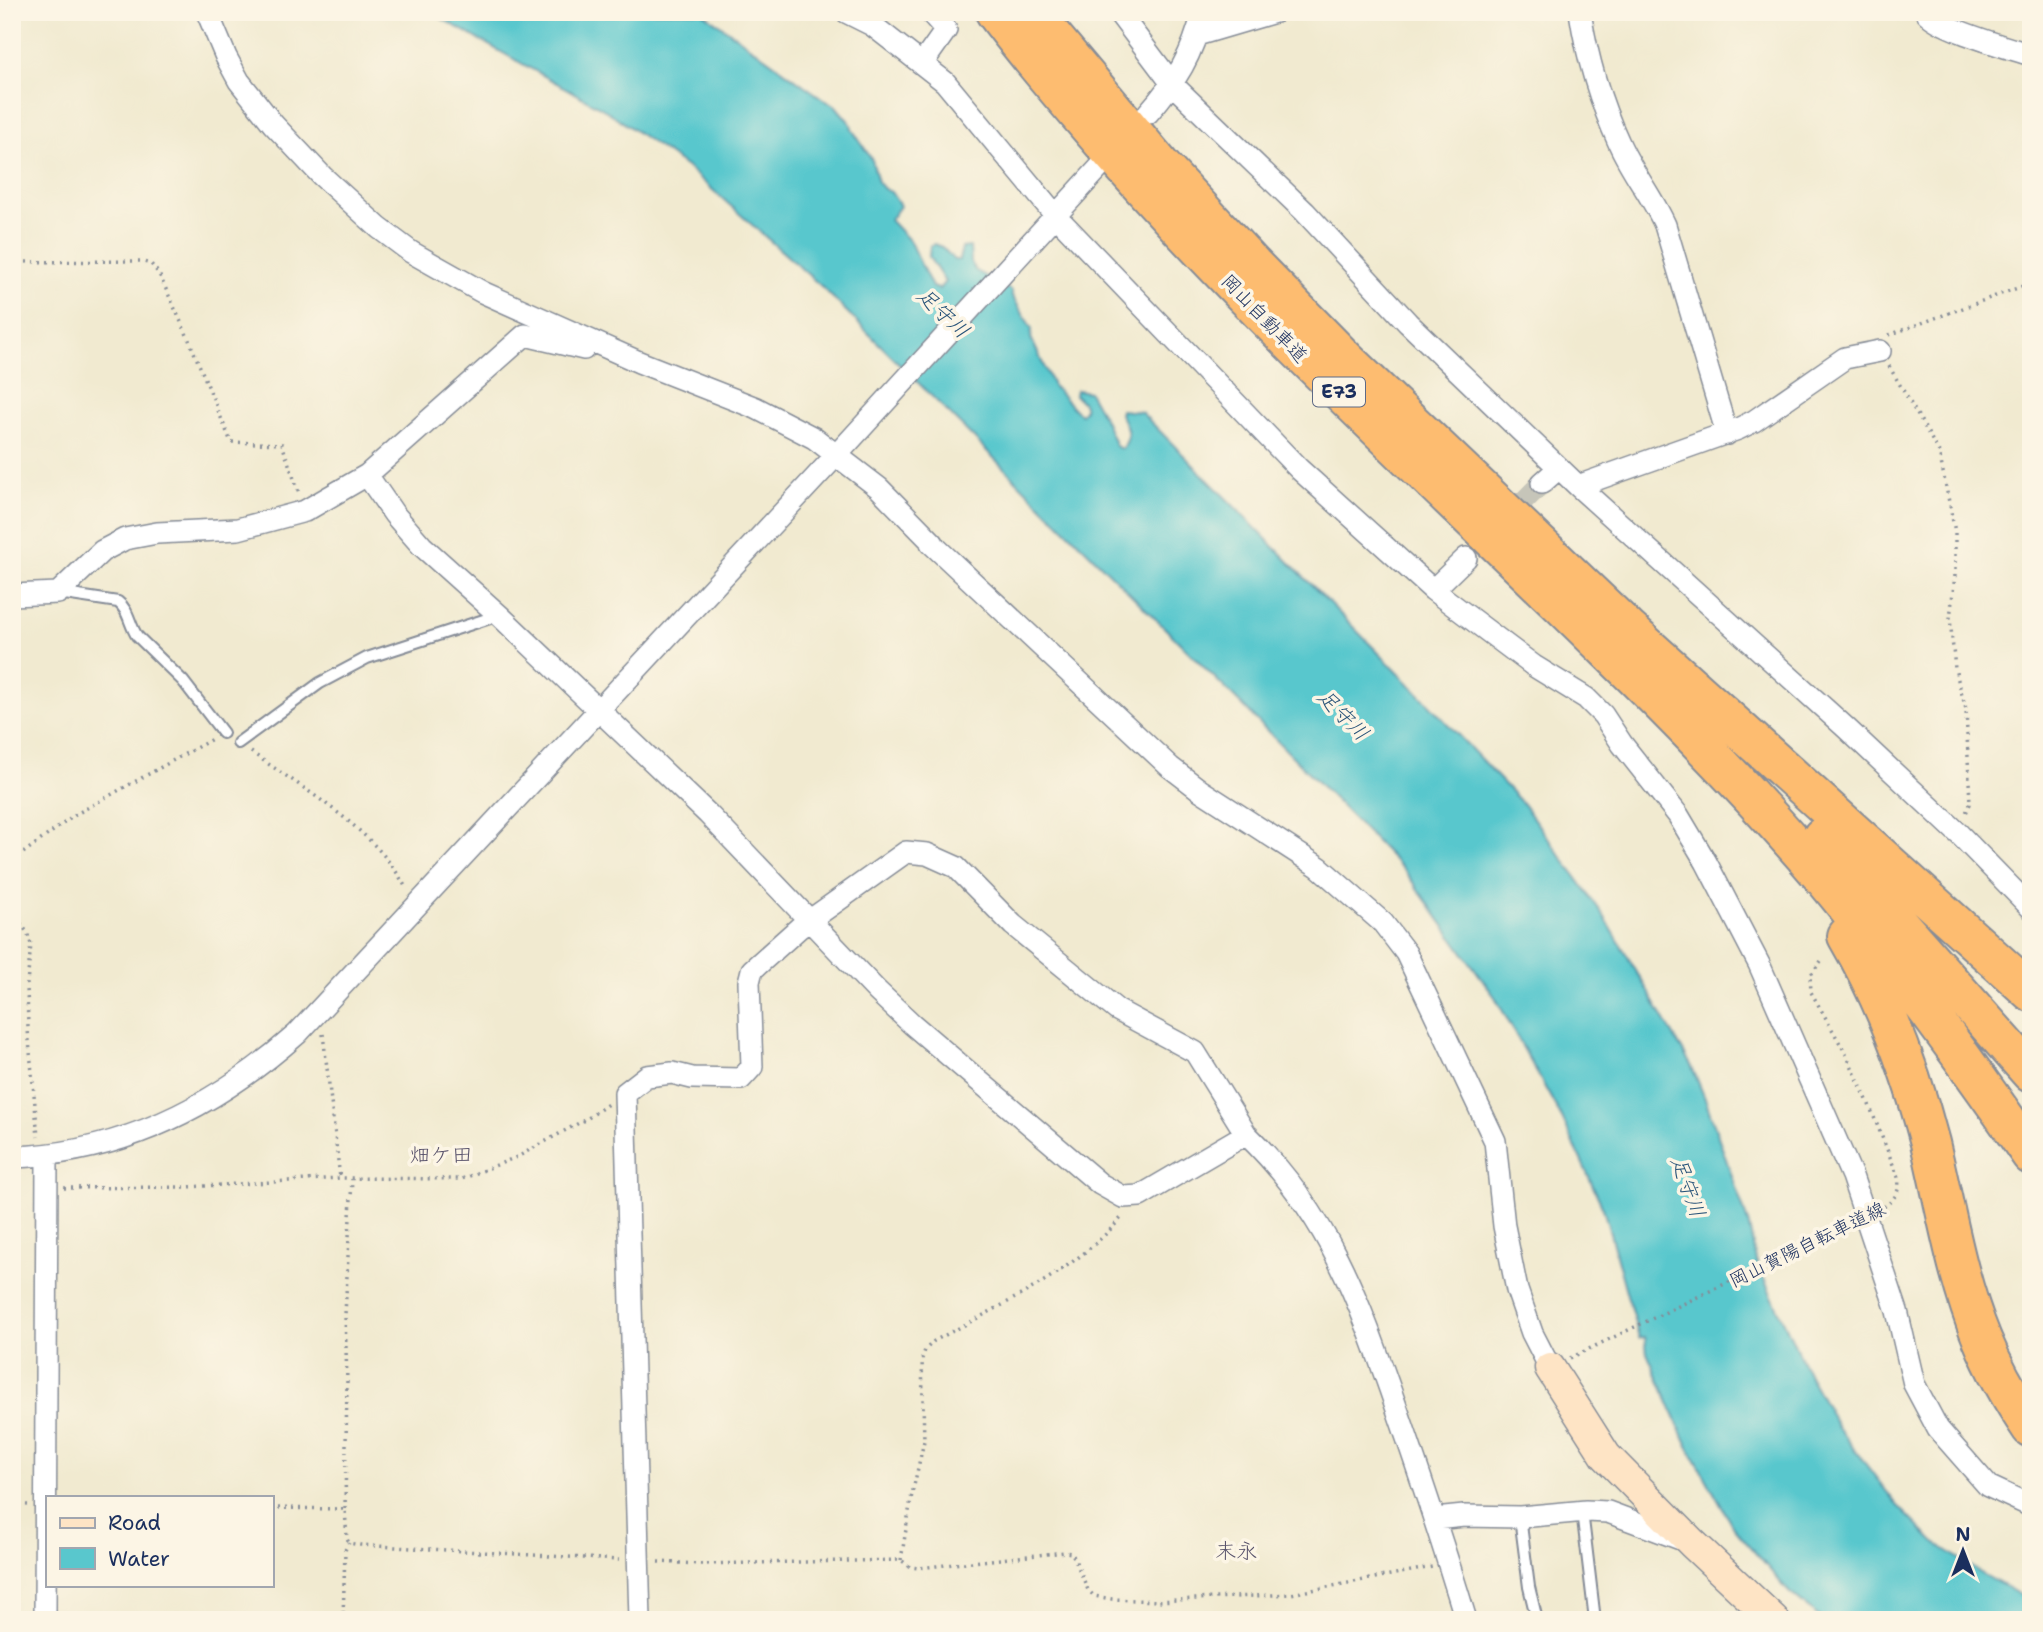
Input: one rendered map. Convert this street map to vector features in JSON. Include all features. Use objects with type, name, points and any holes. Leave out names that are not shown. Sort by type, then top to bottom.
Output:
[{"type":"highway","name":"岡山自動車道","points":[[995,12],[1138,183],[1230,283],[1329,383],[1609,652],[1706,751]]},
{"type":"highway","name":"岡山自動車道","points":[[1032,12],[1162,167],[1262,275],[1347,361],[1627,628]]},
{"type":"highway","points":[[1627,628],[2031,992]]},
{"type":"highway","points":[[1627,628],[1826,842],[2031,1073]]},
{"type":"highway","points":[[1706,751],[1772,820],[1880,947],[2031,1155]]},
{"type":"highway","points":[[1706,751],[1817,889],[1880,996],[1919,1105],[1970,1308],[1995,1368],[2031,1428]]},
{"type":"main road","points":[[1560,1363],[1606,1456],[1773,1620]]},
{"type":"street","points":[[207,12],[239,81],[322,176],[379,228],[438,269],[471,287],[639,362],[756,408],[839,451],[931,542],[1170,767],[1200,790],[1319,867],[1365,906],[1406,953],[1495,1140],[1504,1226],[1513,1272],[1532,1333],[1560,1363]]},
{"type":"street","points":[[846,12],[872,25],[945,82],[1052,221],[1299,468],[1433,590],[1534,666],[1586,698],[1603,715],[1622,744],[1678,815],[1706,862],[1759,964],[1852,1176],[1897,1311],[1914,1384],[1938,1429],[1988,1486],[2031,1506]]},
{"type":"street","points":[[922,64],[946,30],[930,12]]},
{"type":"street","points":[[1118,12],[1172,85],[1305,212],[1408,323],[1578,486],[1845,727],[1959,834],[2023,888],[2031,908]]},
{"type":"street","points":[[1148,113],[1172,85],[1197,35],[1203,12]]},
{"type":"street","points":[[1197,35],[1275,12]]},
{"type":"street","points":[[1580,12],[1597,87],[1619,145],[1656,205],[1665,225],[1727,434]]},
{"type":"street","points":[[1926,12],[1930,18],[1959,31],[2031,55]]},
{"type":"street","points":[[12,1157],[43,1156],[85,1149],[162,1125],[200,1106],[266,1061],[297,1034],[1100,167]]},
{"type":"street","points":[[12,595],[58,593],[102,551],[125,539],[157,533],[238,529],[305,511],[367,475],[524,335],[639,362]]},
{"type":"street","points":[[1578,486],[1727,434],[1755,421],[1845,358],[1880,351]]},
{"type":"street","points":[[1542,483],[1559,468]]},
{"type":"street","points":[[367,475],[394,514],[422,546],[496,612],[708,814],[912,1024],[1100,1184],[1123,1197],[1140,1196],[1246,1134]]},
{"type":"street","points":[[1433,590],[1466,558]]},
{"type":"street","points":[[640,1620],[625,1093],[647,1076],[672,1073],[692,1078],[741,1079],[752,1067],[749,982],[752,971],[810,920],[906,852],[941,858],[956,867],[1013,925],[1117,1010],[1195,1052],[1246,1134],[1293,1186],[1317,1218],[1368,1329],[1435,1519],[1466,1620]]},
{"type":"street","points":[[43,1156],[48,1188],[45,1620]]},
{"type":"street","points":[[1435,1519],[1608,1512],[1692,1543]]},
{"type":"lane","points":[[58,593],[118,602],[125,607],[137,636],[183,681],[223,733]]},
{"type":"lane","points":[[238,743],[320,683],[367,658],[491,618],[496,612]]},
{"type":"lane","points":[[1582,1511],[1595,1620]]},
{"type":"lane","points":[[1520,1517],[1529,1587],[1537,1620]]},
{"type":"path","points":[[12,262],[140,261],[152,264],[187,335],[231,442],[282,444],[305,511]]},
{"type":"path","points":[[1959,834],[1970,804],[1966,709],[1955,669],[1950,618],[1955,575],[1955,532],[1939,452],[1880,351],[1888,335],[2031,283]]},
{"type":"path","points":[[12,861],[78,813],[223,733]]},
{"type":"path","points":[[238,743],[314,796],[383,852],[396,868],[415,906]]},
{"type":"path","points":[[12,912],[27,932],[31,944],[27,984],[28,1030],[43,1156]]},
{"type":"path","name":"岡山賀陽自転車道線","points":[[1560,1363],[1847,1226],[1894,1200],[1899,1183],[1868,1102],[1846,1054],[1811,992],[1810,976],[1821,961]]},
{"type":"path","points":[[323,1005],[328,1088],[340,1178]]},
{"type":"path","points":[[48,1188],[187,1187],[340,1178],[463,1179],[519,1156],[588,1118],[625,1093]]},
{"type":"path","points":[[349,1543],[345,1534],[345,1315],[352,1179]]},
{"type":"path","points":[[901,1560],[924,1441],[921,1368],[925,1350],[934,1341],[1048,1280],[1078,1258],[1128,1210],[1131,1197]]},
{"type":"path","points":[[273,1508],[345,1509]]},
{"type":"path","points":[[349,1543],[701,1564],[901,1560],[910,1567],[918,1568],[1065,1552],[1072,1553],[1088,1590],[1094,1596],[1112,1600],[1158,1601],[1291,1594],[1449,1564]]},
{"type":"path","points":[[343,1620],[345,1550],[349,1543]]},
{"type":"water","name":"足守川","points":[[430,12],[702,12],[835,105],[851,124],[872,160],[878,182],[891,192],[900,206],[890,220],[909,240],[932,287],[939,289],[945,282],[929,257],[930,246],[934,244],[942,247],[954,260],[959,260],[962,248],[970,247],[971,262],[975,270],[1012,291],[1012,296],[1032,329],[1031,338],[1053,386],[1076,411],[1081,414],[1085,409],[1075,395],[1076,390],[1089,392],[1116,446],[1121,449],[1128,436],[1121,410],[1141,412],[1428,703],[1523,804],[1604,916],[1692,1067],[1748,1222],[1756,1260],[1809,1376],[1838,1428],[1897,1505],[1934,1542],[1979,1572],[2031,1601],[2031,1620],[1823,1620],[1789,1592],[1733,1527],[1687,1444],[1647,1353],[1645,1337],[1639,1338],[1603,1208],[1563,1120],[1495,997],[1404,870],[821,286],[688,168],[610,113]]},
{"type":"tunnel","points":[[1502,523],[1542,483]]},
{"type":"district","name":"畑ケ田","points":[[441,1155]]},
{"type":"district","name":"末永","points":[[1236,1551]]}]
